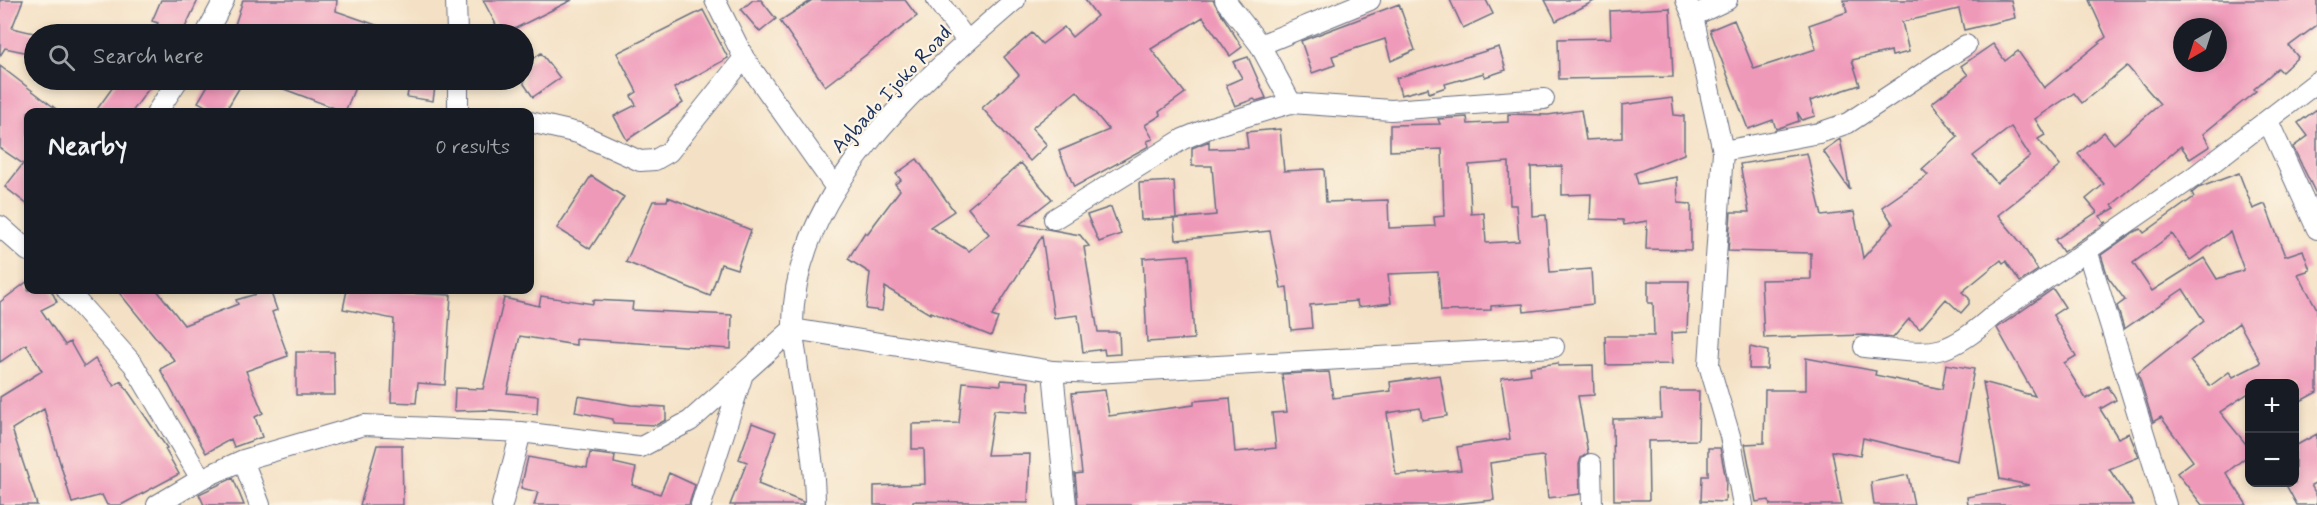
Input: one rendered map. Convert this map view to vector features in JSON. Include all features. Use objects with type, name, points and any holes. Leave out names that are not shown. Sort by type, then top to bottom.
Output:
[{"type":"street","points":[[211,24],[224,0]]},
{"type":"street","points":[[456,0],[457,24]]},
{"type":"street","points":[[715,0],[744,58],[836,188]]},
{"type":"street","points":[[937,0],[967,41]]},
{"type":"street","name":"Agbado Ijoko Road","points":[[815,505],[793,329],[802,261],[808,242],[836,188],[876,135],[967,41],[1015,0]]},
{"type":"street","points":[[1225,0],[1260,45],[1291,103]]},
{"type":"street","points":[[1260,45],[1370,0]]},
{"type":"street","points":[[1727,0],[1689,8],[1723,151],[1709,365],[1730,436],[1743,505]]},
{"type":"street","points":[[1723,151],[1819,133],[1848,123],[1966,45]]},
{"type":"street","points":[[534,124],[578,133],[640,161],[655,160],[669,152],[744,58]]},
{"type":"street","points":[[1864,347],[1932,353],[1949,348],[1969,337],[1995,314],[2088,253],[2268,121],[2317,82]]},
{"type":"street","points":[[160,108],[171,90]]},
{"type":"street","points":[[459,90],[460,108]]},
{"type":"street","points":[[1054,219],[1183,139],[1214,126],[1291,103],[1391,110],[1544,99]]},
{"type":"street","points":[[2268,121],[2317,229]]},
{"type":"street","points":[[0,226],[24,247]]},
{"type":"street","points":[[2088,253],[2166,505]]},
{"type":"street","points":[[71,294],[133,364],[201,479]]},
{"type":"street","points":[[157,505],[201,479],[243,460],[364,425],[521,432],[641,447],[690,421],[793,329],[1053,371],[1094,373],[1554,347]]},
{"type":"street","points":[[1053,371],[1066,505]]},
{"type":"street","points":[[701,505],[743,374]]},
{"type":"street","points":[[502,505],[521,432]]},
{"type":"street","points":[[243,460],[260,505]]},
{"type":"street","points":[[1592,464],[1592,505]]},
{"type":"building","points":[[0,0],[23,0],[12,28],[24,31],[24,52],[5,48],[0,56]]},
{"type":"building","points":[[161,0],[198,0],[187,24],[157,24],[152,21]]},
{"type":"building","points":[[243,0],[337,0],[336,11],[373,24],[235,24]]},
{"type":"building","points":[[483,0],[572,0],[524,24],[496,24]]},
{"type":"building","points":[[753,0],[761,0],[776,19],[760,32],[741,10]]},
{"type":"building","points":[[812,0],[905,0],[917,16],[825,86],[780,21]]},
{"type":"building","points":[[1085,0],[1213,0],[1242,47],[1230,56],[1203,17],[1151,49],[1185,93],[1159,112],[1161,115],[1145,125],[1153,139],[1147,141],[1149,146],[1074,187],[1059,151],[1109,130],[1077,91],[1032,128],[1047,145],[1030,161],[982,108],[1019,75],[1004,57],[1032,33],[1042,44],[1064,27],[1072,37],[1097,16]]},
{"type":"building","points":[[1450,0],[1486,0],[1493,14],[1463,28]]},
{"type":"building","points":[[1545,0],[1596,0],[1556,21]]},
{"type":"building","points":[[1844,0],[2011,0],[2015,18],[1964,30],[1959,9],[1902,22],[1909,52],[1892,56],[1891,51],[1852,60],[1860,85],[1810,101],[1815,116],[1802,120],[1797,112],[1799,121],[1776,129],[1773,120],[1748,129],[1710,30],[1734,20],[1754,69],[1816,49],[1809,25],[1847,12]]},
{"type":"building","points":[[2089,0],[2317,0],[2317,25],[2289,46],[2298,57],[2282,72],[2278,68],[2254,89],[2256,91],[2203,134],[2210,146],[2190,159],[2181,146],[2112,205],[2115,208],[2100,216],[2104,223],[2107,222],[2063,252],[2055,240],[2097,212],[2086,199],[2104,184],[2078,154],[2104,132],[2114,144],[2160,104],[2127,66],[2082,103],[2074,93],[2035,119],[2045,135],[2038,139],[2060,166],[1998,215],[2021,243],[2038,270],[2020,282],[2006,261],[2003,263],[2001,260],[1962,292],[1969,298],[1969,304],[1961,313],[1946,299],[1920,329],[1909,319],[1893,338],[1865,335],[1764,338],[1761,280],[1811,279],[1811,253],[1728,251],[1731,212],[1749,212],[1740,164],[1807,153],[1822,216],[1854,212],[1863,258],[1893,224],[1882,207],[1928,175],[1922,169],[1958,137],[1932,103],[1968,75],[1961,66],[1993,44],[2005,61],[2018,51],[2044,88],[2106,37]],"holes":[[[2011,127],[2030,156],[1997,183],[1973,156]]]},
{"type":"building","points":[[1399,4],[1415,50],[1391,61],[1385,39],[1332,56],[1335,65],[1312,73],[1301,41]]},
{"type":"building","points":[[1670,8],[1673,77],[1559,79],[1558,39],[1611,38],[1610,11]]},
{"type":"building","points":[[703,10],[728,58],[674,88],[683,103],[627,140],[614,116],[636,105],[631,96],[637,92],[617,53]]},
{"type":"building","points":[[1499,47],[1506,70],[1485,77],[1484,73],[1445,84],[1446,87],[1429,93],[1428,88],[1401,95],[1396,78]]},
{"type":"building","points":[[541,53],[560,78],[533,97],[528,90],[534,90],[534,58]]},
{"type":"building","points":[[1248,57],[1266,98],[1256,101],[1254,99],[1235,106],[1226,85],[1242,78],[1233,62]]},
{"type":"building","points":[[0,66],[24,84],[24,90],[31,90],[55,108],[24,108],[24,202],[5,187],[23,164],[0,148]]},
{"type":"building","points":[[111,90],[148,90],[135,108],[98,108]]},
{"type":"building","points":[[205,90],[238,90],[227,108],[209,108],[198,102]]},
{"type":"building","points":[[287,90],[354,90],[347,108],[334,108]]},
{"type":"building","points":[[408,90],[435,90],[433,101],[407,97]]},
{"type":"building","points":[[1672,98],[1674,115],[1684,116],[1684,154],[1635,173],[1638,184],[1677,177],[1678,203],[1691,204],[1691,250],[1646,249],[1647,221],[1624,225],[1623,220],[1590,219],[1591,194],[1562,195],[1562,166],[1531,167],[1532,216],[1546,215],[1550,272],[1591,269],[1593,304],[1524,312],[1523,304],[1491,306],[1491,310],[1441,311],[1438,272],[1388,274],[1391,303],[1358,307],[1357,301],[1310,305],[1312,328],[1291,330],[1287,287],[1281,288],[1270,231],[1176,240],[1174,219],[1216,215],[1212,166],[1192,166],[1192,148],[1209,141],[1209,149],[1248,148],[1246,132],[1280,129],[1284,171],[1324,169],[1326,202],[1388,200],[1389,228],[1435,226],[1434,217],[1444,216],[1442,149],[1390,151],[1390,125],[1440,124],[1438,119],[1467,117],[1468,124],[1508,122],[1508,114],[1548,115],[1581,110],[1586,140],[1622,138],[1622,105]],"holes":[[[1509,162],[1510,205],[1516,205],[1519,241],[1486,243],[1484,213],[1471,214],[1469,165]]]},
{"type":"building","points":[[2317,109],[2317,196],[2293,147],[2308,136],[2298,123]]},
{"type":"building","points":[[1840,139],[1850,190],[1823,151]]},
{"type":"building","points":[[917,159],[954,211],[930,227],[969,251],[989,234],[968,208],[1021,163],[1052,199],[1020,224],[1080,235],[1089,246],[1084,247],[1098,332],[1119,332],[1120,354],[1105,355],[1104,349],[1083,352],[1078,315],[1054,318],[1042,236],[992,316],[998,318],[991,336],[931,312],[930,314],[885,287],[882,311],[866,309],[870,273],[848,259],[865,232],[867,234],[900,190],[895,184],[901,180],[896,174]]},
{"type":"building","points":[[2239,173],[2253,209],[2265,204],[2285,256],[2303,250],[2310,270],[2298,274],[2317,309],[2317,392],[2299,402],[2299,379],[2245,379],[2245,395],[2220,412],[2245,443],[2245,458],[2226,473],[2247,505],[2202,505],[2177,473],[2193,461],[2161,417],[2153,422],[2138,373],[2204,321],[2183,289],[2124,329],[2117,306],[2125,300],[2108,277],[2101,255],[2134,232],[2141,229],[2144,233],[2194,197],[2192,193],[2198,188]],"holes":[[[2230,232],[2244,270],[2217,279],[2204,258],[2152,291],[2133,263],[2172,234],[2190,260]],[[2239,323],[2261,363],[2233,377],[2229,372],[2210,386],[2190,361]]]},
{"type":"building","points":[[591,176],[624,197],[590,249],[557,228]]},
{"type":"building","points":[[1174,181],[1176,218],[1141,220],[1139,183]]},
{"type":"building","points":[[668,197],[751,230],[737,269],[721,264],[710,296],[626,262],[653,201],[667,201]]},
{"type":"building","points":[[1111,207],[1121,234],[1099,242],[1087,215]]},
{"type":"building","points":[[1189,255],[1194,339],[1147,342],[1143,258]]},
{"type":"building","points":[[1648,281],[1689,281],[1687,332],[1671,333],[1672,364],[1606,365],[1605,336],[1654,336],[1653,303],[1648,303]]},
{"type":"building","points":[[24,284],[24,294],[53,294],[57,302],[41,310],[65,345],[70,342],[84,367],[95,359],[114,386],[121,381],[167,448],[165,449],[179,474],[121,505],[107,505],[102,495],[72,503],[44,409],[12,429],[37,505],[0,505],[0,397],[42,371],[26,344],[0,362],[0,302]]},
{"type":"building","points":[[2053,289],[2065,307],[2053,315],[2076,356],[2064,363],[2086,399],[2108,386],[2116,400],[2100,409],[2118,438],[2129,433],[2139,457],[2109,469],[2134,505],[1968,505],[1967,497],[2029,485],[2000,479],[1983,382],[2035,396],[1997,328]]},
{"type":"building","points":[[120,294],[160,294],[184,325],[238,304],[236,300],[256,294],[271,294],[277,310],[272,312],[288,356],[246,371],[263,413],[255,417],[262,437],[234,447],[231,439],[206,453],[160,369],[175,361]]},
{"type":"building","points":[[346,294],[451,295],[445,385],[418,383],[416,403],[391,402],[394,319],[343,309]]},
{"type":"building","points":[[541,296],[593,304],[593,300],[633,302],[632,310],[732,315],[731,349],[576,339],[576,345],[520,336],[507,393],[538,396],[537,414],[490,410],[454,411],[455,388],[483,389],[504,298],[539,306]]},
{"type":"building","points":[[1750,347],[1768,351],[1767,369],[1749,369]]},
{"type":"building","points":[[296,352],[334,352],[335,395],[296,395]]},
{"type":"building","points":[[1806,358],[1876,371],[1875,375],[1942,389],[1946,364],[1974,369],[1957,461],[1863,438],[1860,456],[1832,451],[1842,505],[1770,505],[1769,500],[1756,502],[1745,444],[1764,443],[1765,390],[1806,390]]},
{"type":"building","points":[[1558,363],[1558,366],[1593,365],[1594,395],[1578,396],[1588,453],[1581,458],[1579,464],[1580,494],[1548,498],[1544,457],[1541,456],[1490,463],[1494,500],[1442,505],[1078,505],[1075,474],[1082,473],[1072,393],[1105,390],[1109,416],[1194,405],[1194,401],[1230,398],[1235,452],[1276,448],[1272,413],[1287,412],[1282,374],[1329,372],[1333,398],[1391,391],[1390,382],[1440,375],[1447,416],[1422,420],[1420,408],[1387,413],[1396,475],[1461,470],[1457,447],[1510,439],[1501,378],[1531,374],[1530,367]]},
{"type":"building","points":[[1001,380],[1029,382],[1028,412],[994,410],[987,455],[1030,454],[1028,503],[913,501],[913,505],[874,505],[874,486],[925,484],[924,449],[912,449],[912,424],[959,423],[963,382],[1001,385]]},
{"type":"building","points":[[1660,391],[1699,391],[1698,440],[1648,441],[1649,500],[1614,500],[1613,419],[1661,418]]},
{"type":"building","points":[[578,396],[631,405],[666,407],[666,420],[656,425],[613,423],[613,419],[575,412]]},
{"type":"building","points":[[752,423],[776,432],[758,484],[803,502],[803,505],[730,505],[747,462],[739,459]]},
{"type":"building","points":[[2317,434],[2317,482],[2311,485],[2317,496],[2317,505],[2297,505],[2287,487],[2299,487],[2299,444]]},
{"type":"building","points":[[377,445],[402,445],[403,505],[360,505]]},
{"type":"building","points":[[1708,448],[1720,448],[1726,480],[1725,502],[1701,501],[1702,476],[1708,476]]},
{"type":"building","points":[[590,453],[615,456],[614,463],[636,468],[632,485],[660,494],[669,473],[695,485],[689,505],[534,505],[538,492],[521,488],[528,457],[587,468]]},
{"type":"building","points":[[1908,475],[1914,505],[1874,505],[1871,482]]},
{"type":"building","points":[[233,478],[244,505],[204,505],[199,494]]}]
